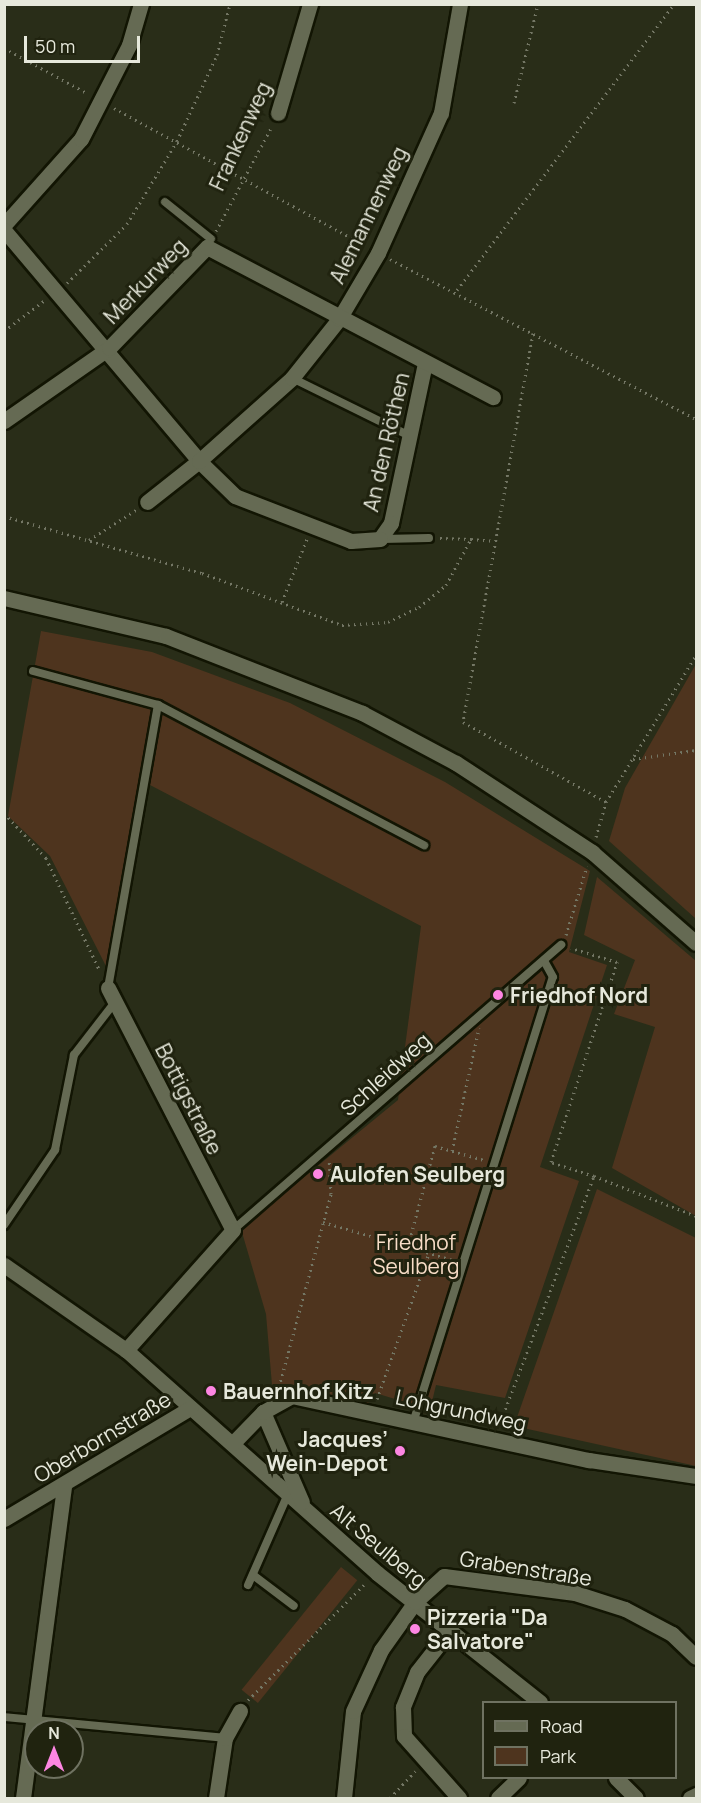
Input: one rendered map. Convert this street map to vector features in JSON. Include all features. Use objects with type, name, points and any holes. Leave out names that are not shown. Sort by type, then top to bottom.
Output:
[{"type":"street","points":[[4,227],[46,184],[102,102],[141,4]]},
{"type":"street","name":"Frankenweg","points":[[278,113],[310,4]]},
{"type":"street","name":"Alemannenweg","points":[[147,502],[199,461],[292,378],[339,319],[378,253],[441,112],[459,4]]},
{"type":"street","name":"An den Röthen","points":[[4,227],[109,348],[199,461],[235,496],[351,541],[380,539],[391,523],[425,363]]},
{"type":"street","name":"Merkurweg","points":[[109,348],[207,247],[339,319]]},
{"type":"street","name":"An den Röthen","points":[[339,319],[493,397]]},
{"type":"street","points":[[4,421],[109,348]]},
{"type":"street","points":[[4,598],[166,636],[288,680],[456,763],[592,852],[696,943]]},
{"type":"street","name":"Bottigstraße","points":[[108,988],[233,1230]]},
{"type":"street","points":[[126,1350],[233,1230]]},
{"type":"street","name":"Alt Seulberg","points":[[4,1265],[126,1350],[233,1443],[376,1573],[539,1701]]},
{"type":"street","name":"Lohgrundweg","points":[[278,1400],[292,1396],[493,1439],[696,1476]]},
{"type":"street","points":[[233,1443],[278,1400]]},
{"type":"street","name":"Oberbornstraße","points":[[4,1519],[190,1408]]},
{"type":"street","name":"Alt Seulberg","points":[[263,1412],[305,1509]]},
{"type":"street","points":[[36,1719],[64,1485]]},
{"type":"street","name":"Grabenstraße","points":[[344,1798],[353,1711],[381,1650],[415,1602],[444,1576],[574,1593],[625,1609],[672,1634],[696,1657]]},
{"type":"street","points":[[450,1630],[417,1672],[403,1707],[404,1736],[459,1798]]},
{"type":"street","points":[[216,1798],[225,1738],[240,1711]]},
{"type":"street","points":[[23,1798],[26,1779]]},
{"type":"street","points":[[498,1798],[518,1779]]},
{"type":"street","points":[[617,1779],[636,1798]]},
{"type":"street","points":[[690,1798],[696,1795]]},
{"type":"lane","points":[[165,202],[211,239]]},
{"type":"lane","points":[[292,378],[410,436]]},
{"type":"lane","points":[[380,539],[429,538]]},
{"type":"lane","points":[[33,671],[158,705],[424,845]]},
{"type":"lane","points":[[108,988],[158,705]]},
{"type":"lane","name":"Schleidweg","points":[[233,1230],[561,945]]},
{"type":"lane","points":[[414,1423],[553,977],[544,961]]},
{"type":"lane","points":[[4,1225],[55,1150],[74,1055],[115,1002]]},
{"type":"lane","points":[[248,1585],[288,1494]]},
{"type":"lane","points":[[253,1575],[294,1606]]},
{"type":"lane","points":[[4,1717],[24,1720]]},
{"type":"lane","points":[[84,1725],[225,1738]]},
{"type":"path","points":[[4,331],[60,290],[127,224],[177,141],[218,55],[230,4]]},
{"type":"path","points":[[514,103],[538,4]]},
{"type":"path","points":[[457,290],[674,4]]},
{"type":"path","points":[[4,48],[378,253],[457,290],[696,419]]},
{"type":"path","name":"Frankenweg","points":[[211,239],[246,181],[278,113]]},
{"type":"path","points":[[533,333],[492,542],[463,722],[606,802]]},
{"type":"path","points":[[89,540],[147,502]]},
{"type":"path","points":[[4,516],[89,540],[282,602],[342,625],[388,622],[419,607],[446,585],[471,539]]},
{"type":"path","points":[[282,602],[312,526]]},
{"type":"path","points":[[429,538],[492,542]]},
{"type":"path","points":[[696,655],[606,802],[561,945],[617,962],[551,1162],[594,1176],[696,1216]]},
{"type":"path","points":[[632,759],[696,750]]},
{"type":"path","points":[[4,813],[46,858],[108,988]]},
{"type":"path","points":[[452,1151],[483,1032],[472,1021]]},
{"type":"path","points":[[408,1246],[435,1146],[495,1163]]},
{"type":"path","points":[[278,1400],[322,1222],[332,1171],[324,1153]]},
{"type":"path","points":[[493,1439],[594,1176]]},
{"type":"path","points":[[322,1222],[463,1263]]},
{"type":"path","points":[[373,1412],[429,1252]]},
{"type":"path","points":[[240,1711],[264,1680],[376,1573]]},
{"type":"path","points":[[390,1798],[424,1761]]},
{"type":"green space","name":"Friedhof Seulberg","points":[[41,631],[152,652],[290,703],[445,782],[590,871],[569,952],[607,965],[540,1167],[579,1181],[505,1398],[436,1385],[429,1414],[410,1411],[412,1404],[375,1393],[366,1406],[272,1385],[266,1314],[241,1229],[398,1100],[421,926],[150,785],[110,974],[50,856],[8,816]]},
{"type":"green space","points":[[696,664],[695,918],[609,841],[625,788]]},
{"type":"green space","points":[[597,877],[696,961],[696,1216],[612,1168],[655,1027],[614,1014],[635,960],[584,935]]},
{"type":"green space","points":[[597,1189],[696,1238],[696,1466],[514,1426]]},
{"type":"green space","points":[[341,1567],[357,1580],[258,1703],[242,1690]]},
{"type":"place","name":"Friedhof Nord","points":[[498,995]]},
{"type":"place","name":"Aulofen Seulberg","points":[[318,1174]]},
{"type":"place","name":"Bauernhof Kitz","points":[[211,1391]]},
{"type":"place","name":"Jacques’ Wein-Depot","points":[[400,1451]]},
{"type":"place","name":"Pizzeria \"Da Salvatore\"","points":[[415,1629]]}]
